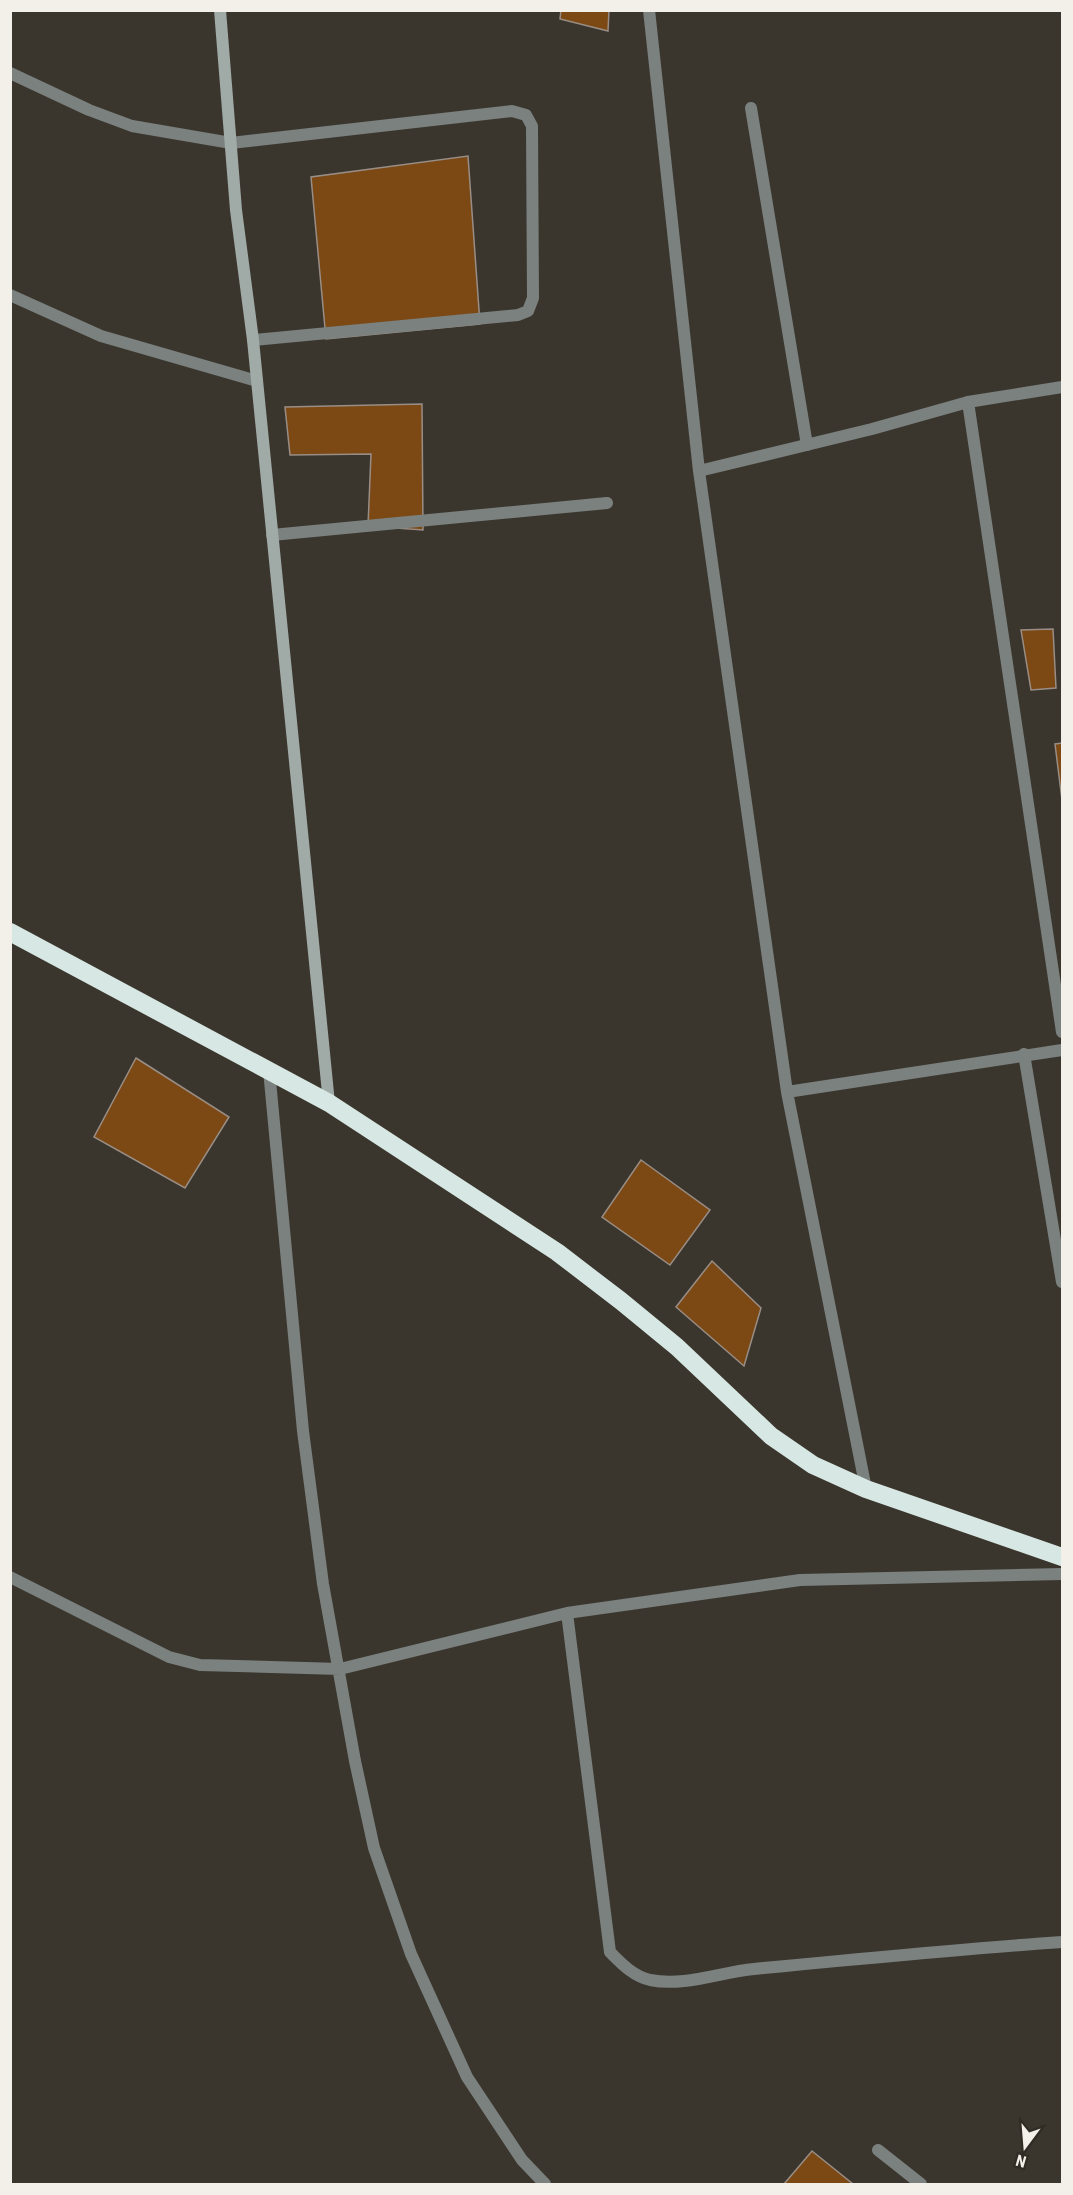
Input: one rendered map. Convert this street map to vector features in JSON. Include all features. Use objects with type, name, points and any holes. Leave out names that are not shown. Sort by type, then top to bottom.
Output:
[{"type":"highway","points":[[10,932],[329,1104],[557,1252],[677,1347],[771,1436],[813,1465],[866,1489],[1062,1557]]},
{"type":"street","points":[[220,10],[236,210],[254,340],[329,1104]]},
{"type":"street","points":[[649,10],[699,471],[787,1092],[866,1489]]},
{"type":"street","points":[[10,73],[89,110],[132,126],[231,143],[512,111],[526,115],[532,126],[533,298],[528,310],[518,315],[254,340]]},
{"type":"street","points":[[751,108],[807,446]]},
{"type":"street","points":[[10,295],[101,336],[257,381]]},
{"type":"street","points":[[699,471],[807,446],[968,402],[1062,387]]},
{"type":"street","points":[[968,402],[1062,1032]]},
{"type":"street","points":[[272,535],[607,503]]},
{"type":"street","points":[[787,1092],[1062,1050]]},
{"type":"street","points":[[1024,1054],[1062,1282]]},
{"type":"street","points":[[269,1070],[303,1431],[324,1584],[355,1761],[374,1848],[411,1954],[467,2077],[522,2160],[545,2184]]},
{"type":"street","points":[[10,1577],[169,1657],[200,1665],[340,1669],[567,1613],[800,1580],[1062,1574]]},
{"type":"street","points":[[567,1613],[610,1952],[630,1972],[649,1980],[675,1983],[742,1970],[970,1948],[1062,1942]]},
{"type":"street","points":[[878,2150],[921,2184]]},
{"type":"building","points":[[561,10],[609,10],[608,31],[560,19]]},
{"type":"building","points":[[468,156],[480,324],[326,339],[311,177]]},
{"type":"building","points":[[422,404],[423,530],[368,526],[371,454],[290,455],[285,407]]},
{"type":"building","points":[[1053,629],[1056,688],[1031,690],[1021,630]]},
{"type":"building","points":[[1062,743],[1062,800],[1055,744]]},
{"type":"building","points":[[136,1058],[229,1117],[185,1188],[94,1137]]},
{"type":"building","points":[[641,1160],[710,1210],[670,1265],[602,1217]]},
{"type":"building","points":[[712,1261],[761,1308],[744,1366],[676,1307]]},
{"type":"building","points":[[812,2151],[853,2184],[784,2184]]}]
